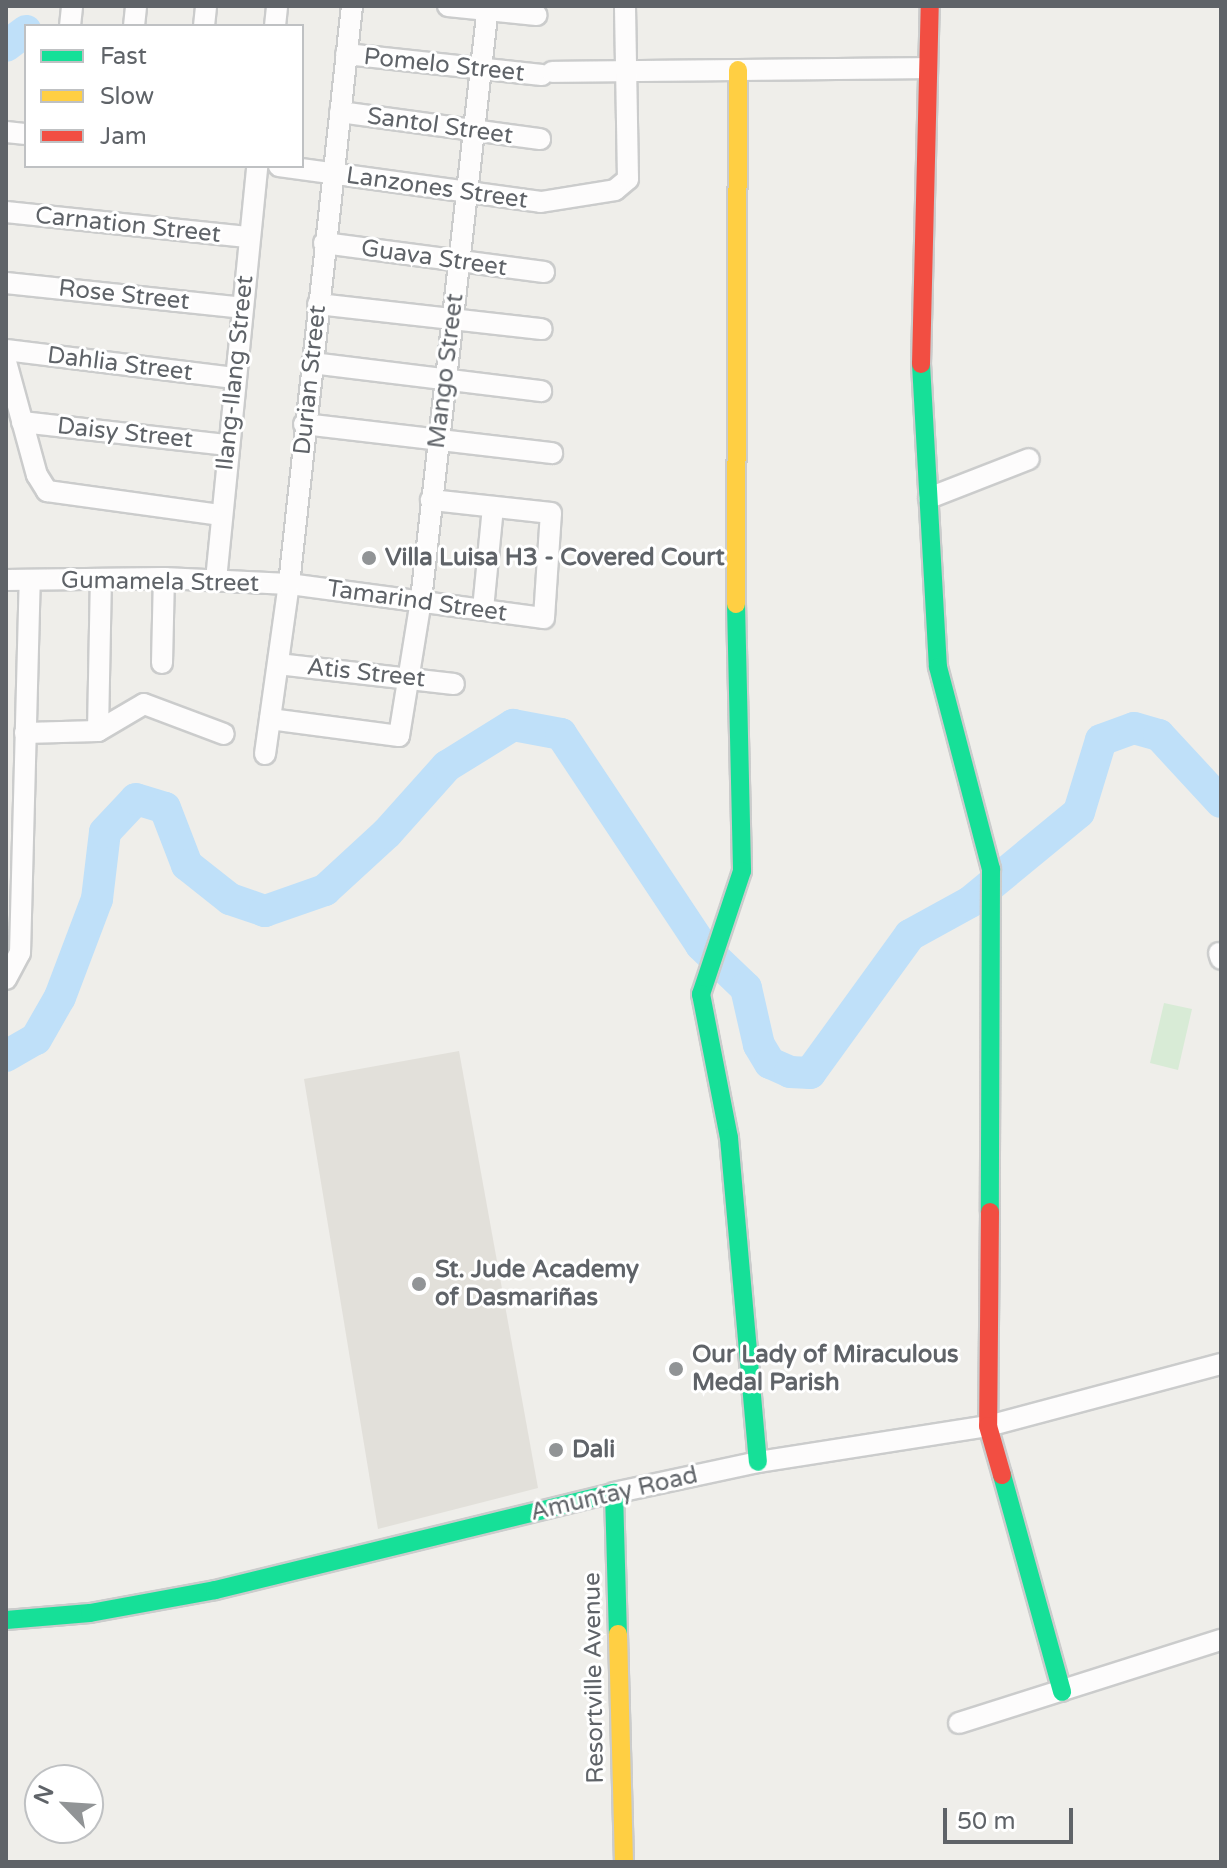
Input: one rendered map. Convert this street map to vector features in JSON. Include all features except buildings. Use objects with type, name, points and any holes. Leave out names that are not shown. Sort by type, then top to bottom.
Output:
[{"type":"street","name":"Durian Street","points":[[265,754],[289,584],[304,424],[352,6]]},
{"type":"street","points":[[448,6],[537,15]]},
{"type":"street","points":[[625,6],[626,71]]},
{"type":"street","points":[[930,6],[925,68],[930,159],[921,371],[938,667],[991,869],[993,905],[988,1426],[1062,1692]]},
{"type":"street","name":"Mango Street","points":[[270,719],[399,736],[411,678],[421,600],[488,9]]},
{"type":"street","name":"Pomelo Street","points":[[346,54],[547,74],[925,68]]},
{"type":"street","points":[[738,70],[736,694],[742,871],[701,994],[729,1138],[758,1462]]},
{"type":"street","name":"Lanzones Street","points":[[295,168],[541,202],[615,190],[628,179],[626,71]]},
{"type":"street","name":"Santol Street","points":[[340,112],[540,139]]},
{"type":"street","name":"Ilang-Ilang Street","points":[[216,580],[219,515],[257,168]]},
{"type":"street","name":"Carnation Street","points":[[6,212],[250,237]]},
{"type":"street","name":"Guava Street","points":[[324,243],[544,272]]},
{"type":"street","name":"Rose Street","points":[[6,283],[242,308]]},
{"type":"street","points":[[318,304],[542,329]]},
{"type":"street","name":"Dahlia Street","points":[[6,350],[234,378]]},
{"type":"street","points":[[6,362],[37,475],[47,491],[57,496],[219,515]]},
{"type":"street","points":[[312,363],[445,382],[541,391]]},
{"type":"street","name":"Daisy Street","points":[[22,422],[228,445]]},
{"type":"street","points":[[304,424],[552,453]]},
{"type":"street","points":[[929,498],[1029,459]]},
{"type":"street","points":[[431,500],[493,507],[483,609]]},
{"type":"street","name":"Tamarind Street","points":[[289,584],[544,618],[551,513],[493,507]]},
{"type":"street","points":[[162,663],[164,578]]},
{"type":"street","name":"Gumamela Street","points":[[6,580],[164,578],[289,584]]},
{"type":"street","points":[[6,979],[20,953],[30,580]]},
{"type":"street","points":[[98,731],[101,580]]},
{"type":"street","name":"Atis Street","points":[[278,664],[454,684]]},
{"type":"street","points":[[25,733],[98,731],[144,704],[224,734]]},
{"type":"street","name":"Amuntay Road","points":[[6,1620],[90,1613],[215,1590],[614,1493],[758,1462],[988,1426],[1221,1364]]},
{"type":"street","name":"Resortville Avenue","points":[[614,1493],[624,1862]]},
{"type":"street","points":[[959,1723],[1221,1640]]},
{"type":"shaded area","name":"St. Jude Academy of Dasmariñas","points":[[459,1051],[538,1488],[378,1529],[304,1079]]},
{"type":"green space","points":[[1164,1003],[1192,1009],[1178,1070],[1150,1063]]},
{"type":"waterway","points":[[6,46],[24,32]]},
{"type":"waterway","points":[[6,1056],[36,1039],[60,997],[97,899],[105,832],[136,799],[165,808],[187,865],[230,899],[265,911],[325,890],[387,833],[447,766],[513,725],[561,734],[701,945],[746,988],[759,1045],[770,1063],[790,1072],[810,1073],[910,935],[970,902],[1079,812],[1101,740],[1134,728],[1159,735],[1221,802]]},
{"type":"traffic: fast","points":[[921,364],[938,667],[991,869],[990,1212]]},
{"type":"traffic: fast","points":[[736,604],[742,871],[701,994],[729,1138],[758,1462]]},
{"type":"traffic: fast","points":[[1002,1475],[1062,1692]]},
{"type":"traffic: fast","points":[[6,1620],[90,1613],[215,1590],[614,1493],[618,1634]]},
{"type":"traffic: slow","points":[[736,604],[738,70]]},
{"type":"traffic: slow","points":[[618,1634],[624,1862]]},
{"type":"traffic: jam","points":[[921,364],[930,6]]},
{"type":"traffic: jam","points":[[990,1212],[988,1426],[1002,1475]]},
{"type":"place","name":"Villa Luisa H3 - Covered Court","points":[[369,558]]},
{"type":"place","name":"St. Jude Academy of Dasmariñas","points":[[419,1284]]},
{"type":"place","name":"Our Lady of Miraculous Medal Parish","points":[[676,1369]]},
{"type":"place","name":"Dali","points":[[556,1450]]}]
